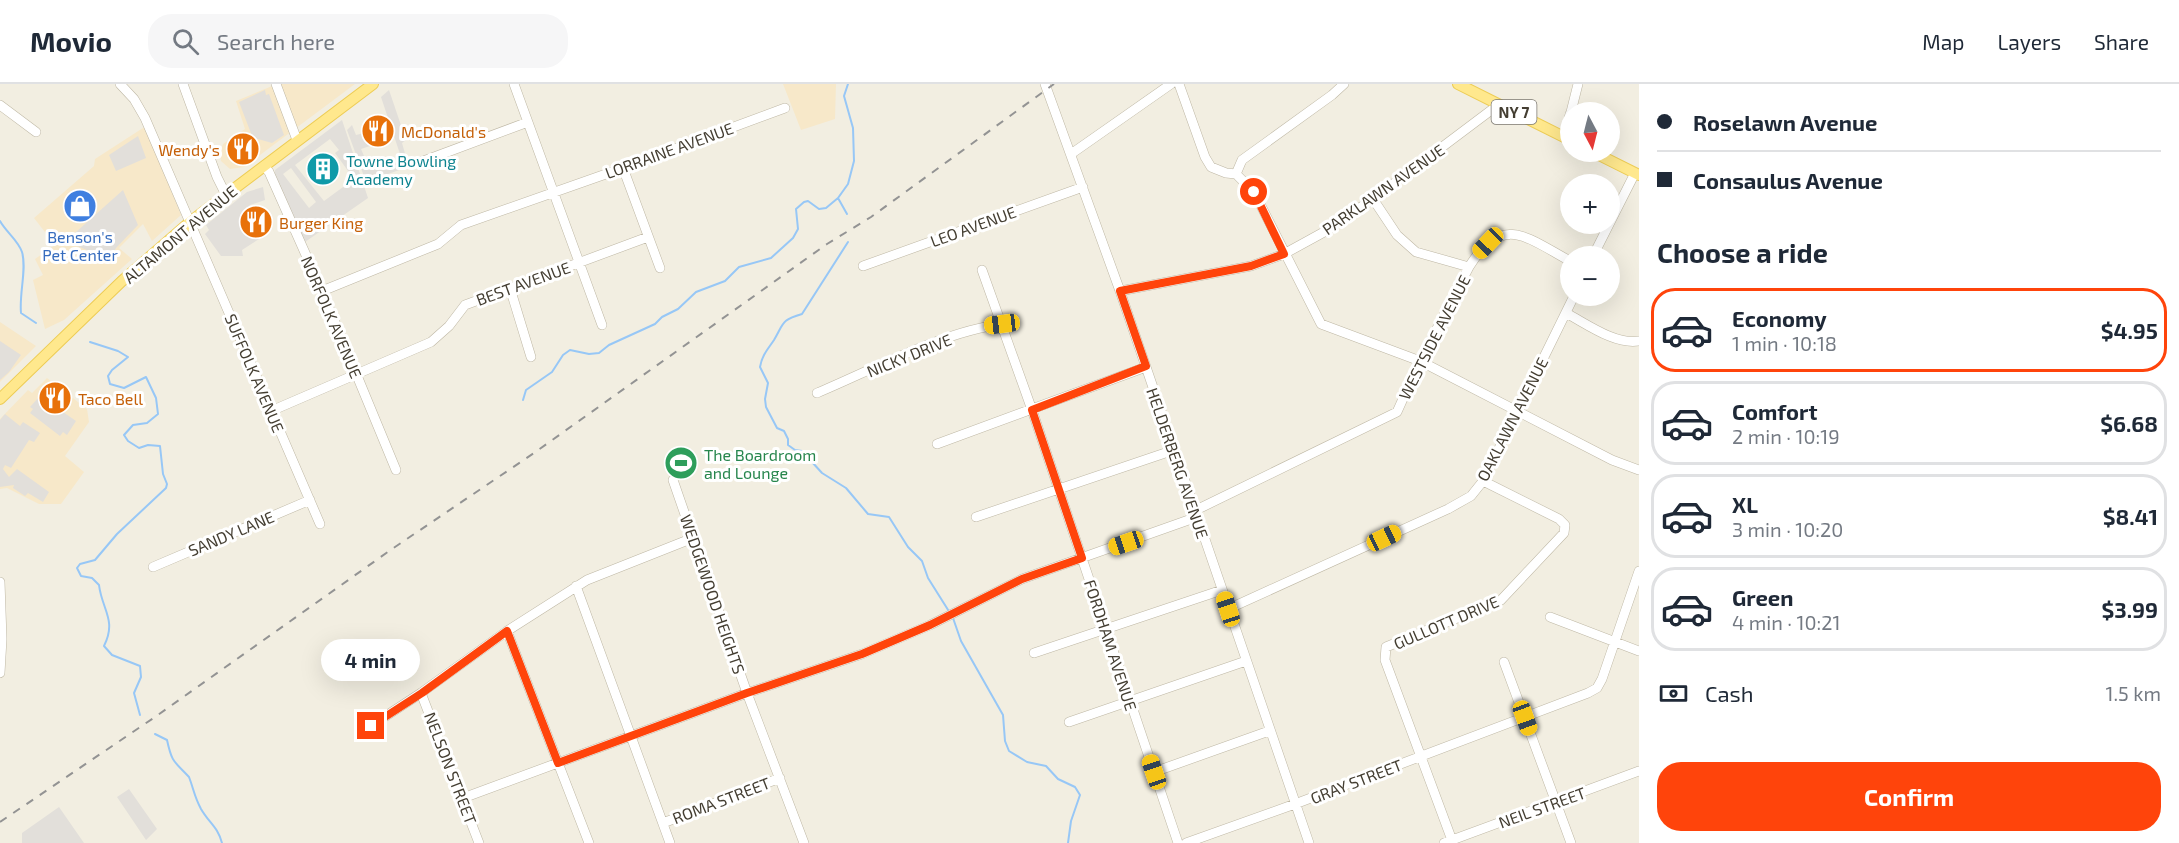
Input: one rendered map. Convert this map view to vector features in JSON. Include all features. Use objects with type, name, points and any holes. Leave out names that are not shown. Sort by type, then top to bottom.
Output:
[{"type":"main road","name":"NY 7","points":[[1458,84],[1560,135]]},
{"type":"main road","name":"ALTAMONT AVENUE","points":[[0,399],[122,281],[190,222],[370,85]]},
{"type":"main road","points":[[1613,162],[1637,174]]},
{"type":"street","name":"SUFFOLK AVENUE","points":[[120,84],[134,99],[145,118],[320,524]]},
{"type":"street","points":[[183,84],[217,177],[226,195]]},
{"type":"street","points":[[276,84],[297,140]]},
{"type":"street","points":[[514,84],[602,325]]},
{"type":"street","name":"HELDERBERG AVENUE","points":[[1045,84],[1120,291],[1309,843]]},
{"type":"street","points":[[1071,154],[1171,84]]},
{"type":"street","points":[[1179,84],[1205,157],[1211,167],[1236,174],[1254,192],[1321,324],[1420,361],[1612,460],[1639,470]]},
{"type":"street","points":[[1236,174],[1242,160],[1344,84]]},
{"type":"street","points":[[1574,102],[1578,84]]},
{"type":"street","points":[[0,105],[36,132]]},
{"type":"street","name":"PARKLAWN AVENUE","points":[[1120,291],[1251,266],[1284,254],[1324,232],[1373,200],[1498,105]]},
{"type":"street","name":"LORRAINE AVENUE","points":[[322,291],[438,244],[460,225],[785,108]]},
{"type":"street","points":[[417,163],[528,122]]},
{"type":"street","name":"NORFOLK AVENUE","points":[[264,166],[269,172],[322,291],[396,470]]},
{"type":"street","points":[[623,168],[660,268]]},
{"type":"street","points":[[1598,246],[1637,174]]},
{"type":"street","name":"LEO AVENUE","points":[[863,266],[1083,187]]},
{"type":"street","points":[[1373,200],[1397,235],[1416,252],[1469,267]]},
{"type":"street","name":"WESTSIDE AVENUE","points":[[463,798],[747,693],[862,654],[951,615],[1022,579],[1196,514],[1397,412],[1420,361],[1469,267],[1476,255],[1488,243],[1500,236],[1519,233],[1560,256]]},
{"type":"street","name":"BEST AVENUE","points":[[271,411],[431,342],[449,326],[465,305],[648,237]]},
{"type":"street","name":"FORDHAM AVENUE","points":[[982,270],[1032,410],[1178,843]]},
{"type":"street","points":[[510,288],[531,357]]},
{"type":"street","name":"OAKLAWN AVENUE","points":[[1228,609],[1471,496],[1483,481],[1569,306]]},
{"type":"street","points":[[1566,313],[1612,337],[1639,341]]},
{"type":"street","name":"NICKY DRIVE","points":[[817,393],[930,345],[981,326],[1002,324]]},
{"type":"street","points":[[937,444],[1146,366]]},
{"type":"street","points":[[976,517],[1174,450]]},
{"type":"street","name":"WEDGEWOOD HEIGHTS","points":[[673,480],[747,693],[804,843]]},
{"type":"street","name":"GULLOTT DRIVE","points":[[1421,757],[1385,660],[1386,647],[1501,600],[1564,533],[1565,525],[1558,519],[1483,481]]},
{"type":"street","name":"SANDY LANE","points":[[153,567],[310,500]]},
{"type":"street","points":[[363,731],[576,586],[598,574],[693,538]]},
{"type":"street","name":"GRAY STREET","points":[[1186,843],[1525,718],[1597,688],[1639,571]]},
{"type":"street","points":[[0,582],[2,639],[0,673]]},
{"type":"street","points":[[576,586],[670,843]]},
{"type":"street","points":[[1034,653],[1222,590]]},
{"type":"street","points":[[1551,617],[1639,651]]},
{"type":"street","points":[[507,631],[589,843]]},
{"type":"street","points":[[1069,722],[1246,662]]},
{"type":"street","points":[[1504,662],[1571,843]]},
{"type":"street","name":"NELSON STREET","points":[[422,693],[479,843]]},
{"type":"street","points":[[1154,772],[1269,731]]},
{"type":"street","points":[[1421,757],[1450,842]]},
{"type":"street","name":"NEIL STREET","points":[[1450,842],[1639,771]]},
{"type":"street","name":"ROMA STREET","points":[[663,823],[780,778]]},
{"type":"shaded area","points":[[277,84],[355,84],[244,167],[230,169],[221,161],[220,152],[223,144],[245,129],[236,101]]},
{"type":"shaded area","points":[[783,84],[836,84],[835,119],[801,130]]},
{"type":"shaded area","points":[[265,90],[266,95],[269,94],[284,135],[272,143],[258,139],[254,141],[239,102]]},
{"type":"shaded area","points":[[389,90],[406,140],[402,143],[408,164],[405,168],[371,180],[370,176],[365,179],[347,130],[352,125],[356,135],[368,132],[373,145],[361,149],[370,170],[402,160],[381,97]]},
{"type":"shaded area","points":[[342,120],[368,198],[305,242],[275,175],[275,170]],"holes":[[[330,139],[339,150],[335,153],[354,179],[324,201],[295,165]],[[291,168],[316,202],[309,208],[283,174]]]},
{"type":"shaded area","points":[[146,126],[181,215],[152,241],[143,224],[119,248],[132,259],[64,320],[45,329],[33,280],[43,275],[35,259],[55,245],[34,218],[94,166],[95,159]]},
{"type":"shaded area","points":[[138,136],[146,158],[116,171],[109,155]]},
{"type":"shaded area","points":[[263,187],[265,200],[250,205],[240,215],[259,239],[242,250],[243,256],[221,256],[205,234],[209,230],[206,225],[247,192]]},
{"type":"shaded area","points":[[123,190],[138,225],[116,248],[110,260],[66,241]]},
{"type":"shaded area","points":[[0,322],[36,346],[0,382]]},
{"type":"shaded area","points":[[0,341],[21,355],[0,380]]},
{"type":"shaded area","points":[[47,378],[87,409],[89,422],[65,456],[84,472],[61,504],[39,504],[7,488],[0,489],[0,419],[28,390],[32,393]]},
{"type":"shaded area","points":[[40,396],[76,421],[67,435],[63,432],[60,436],[30,413],[33,409],[30,407]]},
{"type":"shaded area","points":[[5,414],[20,426],[23,422],[40,433],[34,442],[29,440],[11,468],[5,465],[3,469],[9,477],[17,469],[49,492],[43,502],[28,493],[25,496],[13,488],[14,485],[0,487],[0,420]]},
{"type":"shaded area","points":[[129,789],[157,829],[146,840],[117,797]]},
{"type":"shaded area","points":[[59,807],[84,843],[22,843],[22,833]]},
{"type":"waterway","points":[[847,214],[838,198],[848,184],[854,161],[853,128],[844,96],[848,84]]},
{"type":"waterway","points":[[523,400],[526,390],[552,372],[563,355],[570,350],[589,354],[599,353],[609,345],[655,324],[662,317],[678,309],[696,292],[725,281],[739,267],[771,258],[793,238],[798,229],[796,209],[804,202],[808,201],[819,209],[826,208],[838,198]]},
{"type":"waterway","points":[[0,221],[22,252],[24,266],[21,313],[36,323]]},
{"type":"waterway","points":[[848,242],[802,314],[784,323],[764,356],[760,367],[768,383],[766,407],[777,428],[784,431],[788,445],[795,450],[802,451],[822,473],[846,488],[868,514],[889,517],[908,547],[922,561],[928,578],[950,613]]},
{"type":"waterway","points":[[90,342],[118,351],[128,357],[112,370],[108,376],[110,384],[124,388],[146,377],[156,398],[158,414],[147,423],[133,425],[124,435],[128,441],[139,448],[148,445],[160,446],[166,488],[117,534],[95,560],[80,564],[77,568],[81,576],[92,578],[99,585],[109,622],[108,637],[104,646],[112,655],[140,666],[141,677],[134,693],[140,715]]},
{"type":"waterway","points":[[953,618],[961,641],[1003,715],[1005,741],[1009,751],[1027,762],[1046,766],[1058,779],[1075,787],[1080,795],[1071,821],[1068,843]]},
{"type":"waterway","points":[[155,734],[167,740],[172,758],[189,777],[199,804],[222,843]]},
{"type":"railway","points":[[0,822],[534,453],[827,244],[871,217],[1054,84]]},
{"type":"place","name":"McDonald's","points":[[378,131]]},
{"type":"place","name":"Wendy's","points":[[243,149]]},
{"type":"place","name":"Towne Bowling Academy","points":[[323,169]]},
{"type":"place","name":"Benson's Pet Center","points":[[80,206]]},
{"type":"place","name":"Burger King","points":[[256,222]]},
{"type":"place","name":"Taco Bell","points":[[55,398]]},
{"type":"place","name":"The Boardroom and Lounge","points":[[681,463]]},
{"type":"route","points":[[371,726],[422,693],[507,631],[558,763],[747,693],[862,654],[930,625],[1022,579],[1082,558],[1032,410],[1146,366],[1120,291],[1251,266],[1284,254],[1254,192]]}]
